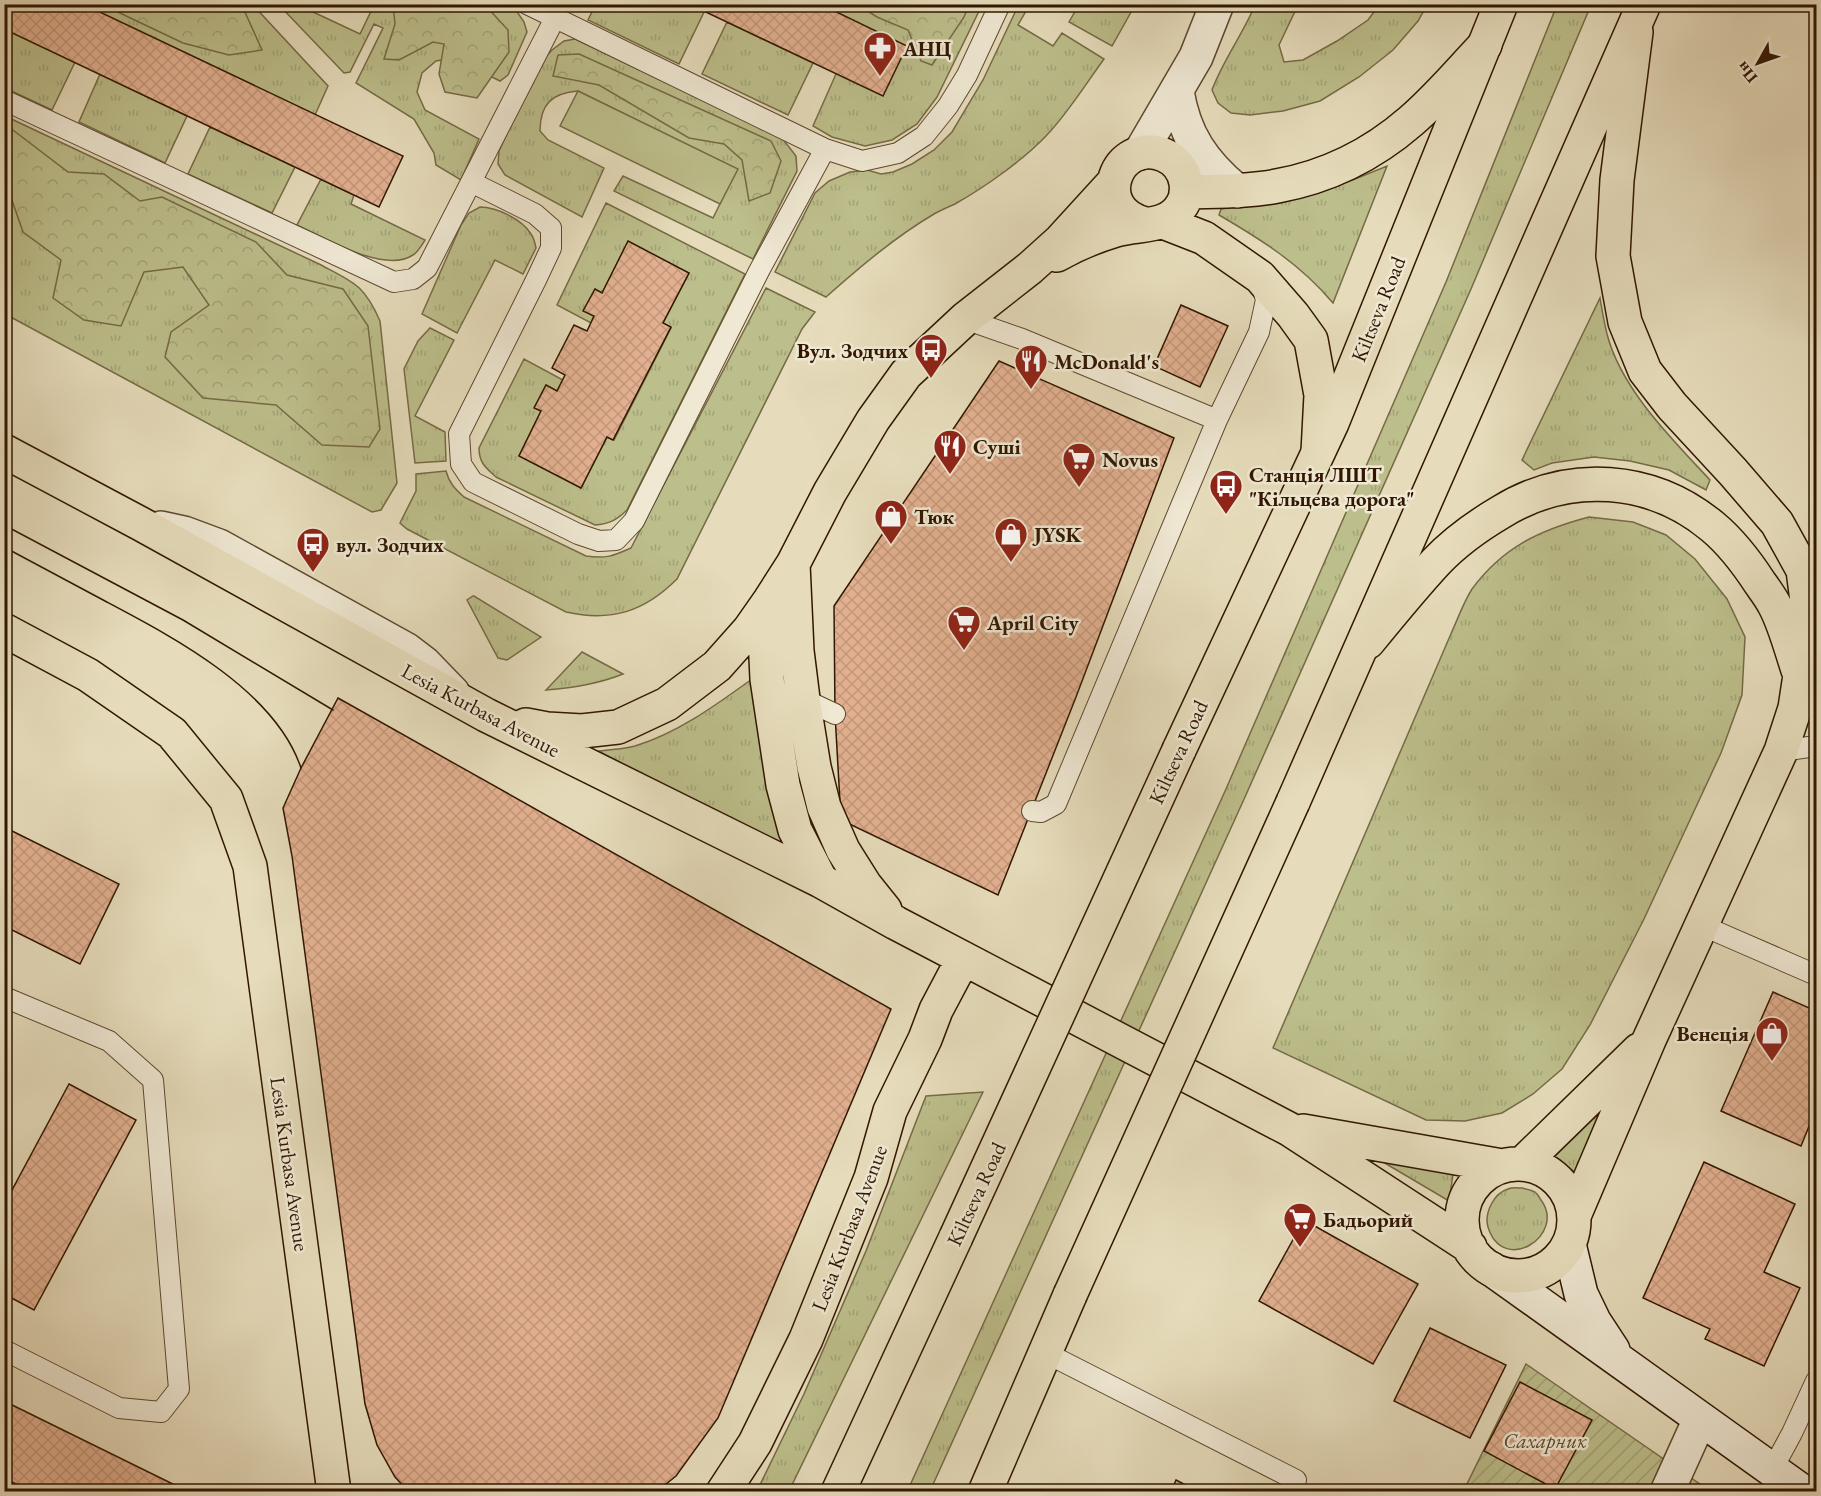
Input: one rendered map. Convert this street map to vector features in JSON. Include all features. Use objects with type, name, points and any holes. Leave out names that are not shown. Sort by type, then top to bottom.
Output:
[{"type":"main road","points":[[1140,153],[1196,57],[1217,4]]},
{"type":"main road","name":"Kiltseva Road","points":[[838,1491],[1318,452],[1502,4]]},
{"type":"main road","points":[[985,1491],[1070,1295],[1293,802],[1641,12]]},
{"type":"main road","points":[[1289,1129],[1507,1275],[1535,1273],[1544,1270],[1558,1259],[1572,1230],[1649,1040],[1780,751],[1795,708],[1809,616],[1803,570],[1776,523],[1672,406],[1645,371],[1625,322],[1613,256],[1617,180],[1641,12]]},
{"type":"main road","points":[[1186,192],[1237,191],[1278,186],[1330,171],[1378,147],[1413,120],[1486,44]]},
{"type":"main road","points":[[1177,91],[1180,113],[1189,135],[1218,176],[1237,191]]},
{"type":"main road","points":[[473,708],[547,729],[582,731],[618,727],[667,704],[717,666],[749,630],[770,600],[793,564],[830,492],[873,420],[906,374],[974,311],[1030,268],[1061,240],[1114,182],[1123,164],[1131,157],[1140,153],[1159,153],[1169,157],[1177,164],[1186,182],[1186,192],[1184,201],[1172,218],[1114,231],[1085,241],[1035,268],[974,311]]},
{"type":"main road","points":[[1114,182],[1117,205],[1124,214],[1134,221],[1154,223],[1204,238],[1260,277],[1293,315],[1311,340],[1321,395],[1318,452]]},
{"type":"main road","name":"Lesia Kurbasa Avenue","points":[[4,451],[141,524],[473,708],[821,881],[963,959],[1289,1129]]},
{"type":"main road","points":[[1359,652],[1438,561],[1476,528],[1502,511],[1534,495],[1566,485],[1600,484],[1638,488],[1679,503],[1714,527],[1743,558],[1775,606],[1799,673]]},
{"type":"main road","points":[[793,564],[797,651],[803,699],[814,766],[824,807],[843,850],[865,885],[896,923]]},
{"type":"main road","points":[[770,600],[765,636],[767,679],[783,785],[795,830],[821,881]]},
{"type":"main road","name":"Lesia Kurbasa Avenue","points":[[4,630],[88,675],[172,733],[226,799],[250,866],[334,1491]]},
{"type":"main road","name":"Lesia Kurbasa Avenue","points":[[723,1491],[755,1443],[806,1340],[871,1178],[890,1111],[936,1010],[963,959]]},
{"type":"main road","points":[[1649,1040],[1512,1165],[1487,1173],[1475,1185],[1466,1199],[1463,1215],[1464,1232],[1480,1258],[1700,1419],[1803,1491]]},
{"type":"main road","points":[[1289,1129],[1512,1165],[1538,1167],[1551,1175],[1563,1186],[1571,1200],[1572,1230],[1581,1294],[1594,1321],[1620,1361]]},
{"type":"main road","points":[[1667,1491],[1700,1419]]},
{"type":"lane","points":[[527,4],[825,149],[862,161],[898,153],[924,136],[948,106],[967,75],[1000,4]]},
{"type":"lane","points":[[4,100],[394,282],[413,279],[427,268],[555,18]]},
{"type":"lane","points":[[471,182],[536,214],[551,228],[550,248],[536,280],[459,434],[461,464],[473,482],[578,534],[599,541],[616,540],[634,521],[759,271],[825,149]]},
{"type":"lane","points":[[1032,811],[1041,812],[1056,804],[1217,420],[1258,332],[1266,300],[1260,277]]},
{"type":"lane","points":[[974,311],[1022,339],[1217,420]]},
{"type":"lane","points":[[803,699],[835,714]]},
{"type":"lane","points":[[1780,751],[1816,746]]},
{"type":"lane","points":[[1701,925],[1816,975]]},
{"type":"lane","points":[[4,997],[109,1041],[153,1080],[179,1389],[161,1412],[119,1408],[4,1350]]},
{"type":"lane","points":[[1046,1353],[1296,1480]]},
{"type":"lane","points":[[1772,1470],[1816,1381]]},
{"type":"green space","points":[[504,4],[516,10],[527,32],[508,75],[500,81],[454,58],[436,61],[422,73],[417,92],[425,110],[479,139],[461,180],[436,165],[434,153],[414,119],[356,83],[383,28],[374,24],[350,72],[344,73],[279,5],[313,5],[311,11],[360,34],[374,5]]},
{"type":"green space","points":[[596,4],[689,5],[704,12],[679,64],[588,20]]},
{"type":"green space","points":[[83,5],[253,5],[328,86],[315,115]]},
{"type":"green space","points":[[103,5],[238,5],[244,10],[262,50],[229,55],[183,43]]},
{"type":"green space","points":[[393,5],[485,5],[508,30],[509,52],[477,98],[445,92],[439,74],[444,44],[433,42],[399,60],[384,59],[395,24]]},
{"type":"green space","points":[[820,5],[982,5],[937,97],[917,124],[892,140],[865,146],[832,137],[813,126],[836,74]]},
{"type":"green space","points":[[858,5],[969,5],[964,17],[932,65],[921,61],[908,30],[877,17]]},
{"type":"green space","points":[[1072,5],[1135,5],[1112,46],[1069,22],[1077,8]]},
{"type":"green space","points":[[1255,5],[1298,5],[1279,45],[1284,62],[1303,60],[1337,41],[1368,20],[1379,5],[1427,5],[1418,21],[1393,50],[1359,77],[1320,101],[1283,111],[1250,115],[1231,113],[1218,103],[1212,90]]},
{"type":"green space","points":[[1557,5],[1591,5],[1471,289],[1245,797],[930,1491],[907,1492],[1226,789],[1446,282]]},
{"type":"green space","points":[[1018,6],[1026,11],[1018,25],[1053,46],[1062,33],[1104,59],[1046,136],[991,182],[934,214],[892,242],[826,297],[775,272],[815,193],[829,181],[850,172],[867,170],[881,174],[893,172],[912,164],[934,150],[952,132],[983,80]]},
{"type":"green space","points":[[727,22],[813,63],[788,115],[702,74]]},
{"type":"green space","points":[[5,29],[75,62],[52,110],[5,88]]},
{"type":"green space","points":[[575,39],[782,138],[796,156],[797,171],[753,259],[614,191],[623,176],[713,218],[737,169],[578,91],[561,94],[549,102],[542,114],[540,131],[548,140],[604,168],[582,217],[505,175],[498,164],[499,151],[538,65],[564,41]]},
{"type":"green space","points":[[579,54],[771,141],[781,161],[770,193],[749,201],[742,160],[724,144],[689,138],[599,85],[553,76],[558,55]]},
{"type":"green space","points":[[100,74],[187,116],[165,163],[79,122]]},
{"type":"green space","points":[[578,91],[738,169],[720,204],[560,126]]},
{"type":"green space","points":[[5,116],[319,264],[349,280],[363,291],[380,321],[397,483],[381,510],[372,512],[5,314]]},
{"type":"green space","points":[[5,124],[68,172],[104,174],[140,201],[162,197],[256,242],[287,275],[343,289],[368,326],[380,429],[369,447],[322,445],[276,405],[203,398],[165,357],[171,332],[209,305],[183,267],[144,272],[121,326],[84,320],[53,298],[61,260],[23,232],[5,180]]},
{"type":"green space","points":[[210,127],[295,167],[272,213],[188,174]]},
{"type":"green space","points":[[1387,166],[1333,303],[1307,276],[1280,254],[1219,215],[1221,209],[1305,196]]},
{"type":"green space","points":[[321,179],[354,195],[351,204],[425,240],[417,252],[401,260],[371,257],[338,245],[297,225]]},
{"type":"green space","points":[[606,203],[745,274],[627,510],[612,521],[595,525],[496,477],[486,468],[479,448],[524,359],[563,380],[557,391],[546,385],[535,407],[541,411],[519,456],[581,488],[607,437],[614,440],[671,328],[663,323],[689,273],[628,242],[602,293],[595,289],[584,311],[594,316],[591,323],[557,305]]},
{"type":"green space","points":[[480,207],[501,212],[521,223],[532,236],[536,248],[523,274],[495,260],[457,333],[422,314],[461,225],[469,213]]},
{"type":"green space","points":[[766,288],[815,312],[802,329],[677,579],[652,599],[639,607],[612,615],[582,615],[566,612],[407,529],[400,523],[416,491],[416,474],[446,471],[453,486],[464,497],[586,556],[609,556],[631,548]]},
{"type":"green space","points":[[1600,298],[1607,334],[1624,374],[1649,412],[1710,480],[1706,490],[1669,470],[1630,461],[1594,457],[1552,463],[1534,470],[1522,460]]},
{"type":"green space","points":[[430,328],[454,340],[415,416],[445,432],[446,461],[415,463],[404,369],[418,341]]},
{"type":"green space","points":[[1589,517],[1633,522],[1666,535],[1695,559],[1727,599],[1745,637],[1742,695],[1721,753],[1644,919],[1590,1025],[1562,1069],[1533,1094],[1502,1113],[1465,1121],[1426,1120],[1273,1048],[1469,594],[1496,562],[1524,542],[1554,528]]},
{"type":"green space","points":[[473,596],[541,637],[507,660],[498,658],[467,600]]},
{"type":"green space","points":[[582,652],[623,674],[585,685],[546,690]]},
{"type":"green space","points":[[752,679],[788,848],[598,751],[635,746],[666,734],[710,708]]},
{"type":"green space","points":[[983,1092],[789,1491],[757,1491],[804,1394],[866,1251],[926,1096]]},
{"type":"green space","points":[[1605,1103],[1576,1173],[1547,1150]]},
{"type":"green space","points":[[1383,1162],[1454,1168],[1449,1201]]},
{"type":"green space","points":[[1522,1188],[1534,1191],[1541,1200],[1547,1213],[1546,1226],[1540,1237],[1530,1245],[1518,1249],[1506,1248],[1496,1241],[1488,1227],[1487,1216],[1494,1199],[1503,1191]]},
{"type":"green space","name":"Сахарник","points":[[1526,1364],[1710,1491],[1463,1492]]},
{"type":"building","points":[[4,4],[83,4],[403,156],[379,207],[4,29]]},
{"type":"building","points":[[689,4],[820,4],[907,46],[883,96]]},
{"type":"building","points":[[628,241],[689,273],[663,323],[671,327],[613,440],[607,437],[581,488],[519,456],[541,411],[534,408],[546,385],[557,391],[565,375],[552,368],[574,325],[587,331],[594,316],[583,311],[595,289],[602,293]]},
{"type":"building","points":[[1181,305],[1228,326],[1200,387],[1154,366]]},
{"type":"building","name":"April City","points":[[999,361],[1174,438],[998,895],[841,820],[835,714],[834,606]]},
{"type":"building","points":[[338,698],[891,1009],[718,1418],[676,1476],[656,1492],[409,1492],[395,1477],[377,1445],[365,1404],[292,856],[283,808]]},
{"type":"building","points":[[4,827],[119,884],[80,964],[4,926]]},
{"type":"building","points":[[1773,992],[1816,1011],[1816,1109],[1801,1146],[1721,1111]]},
{"type":"building","points":[[69,1084],[136,1120],[34,1310],[4,1294],[4,1205]]},
{"type":"building","points":[[1704,1162],[1795,1204],[1764,1272],[1800,1288],[1764,1366],[1705,1339],[1710,1329],[1643,1298]]},
{"type":"building","points":[[1304,1220],[1418,1284],[1373,1364],[1259,1301]]},
{"type":"building","points":[[1430,1328],[1506,1365],[1470,1438],[1394,1401]]},
{"type":"building","points":[[1520,1382],[1592,1420],[1555,1489],[1484,1451]]},
{"type":"building","points":[[4,1401],[189,1492],[32,1492],[4,1478]]},
{"type":"building","points":[[1176,1480],[1199,1492],[1171,1492]]},
{"type":"tram line","points":[[4,525],[183,620],[333,710]]},
{"type":"tram line","points":[[4,547],[161,631],[219,669],[269,714],[288,740],[301,768]]},
{"type":"place","name":"АНЦ","points":[[880,77]]},
{"type":"place","name":"Вул. Зодчих","points":[[931,379]]},
{"type":"place","name":"McDonald's","points":[[1031,390]]},
{"type":"place","name":"Суші","points":[[950,475]]},
{"type":"place","name":"Novus","points":[[1079,488]]},
{"type":"place","name":"Станція ЛШТ \"Кільцева дорога\"","points":[[1226,515]]},
{"type":"place","name":"Тюк","points":[[891,545]]},
{"type":"place","name":"JYSK","points":[[1011,563]]},
{"type":"place","name":"вул. Зодчих","points":[[313,573]]},
{"type":"place","name":"April City","points":[[964,651]]},
{"type":"place","name":"Венеція","points":[[1772,1062]]},
{"type":"place","name":"Бадьорий","points":[[1300,1248]]}]
